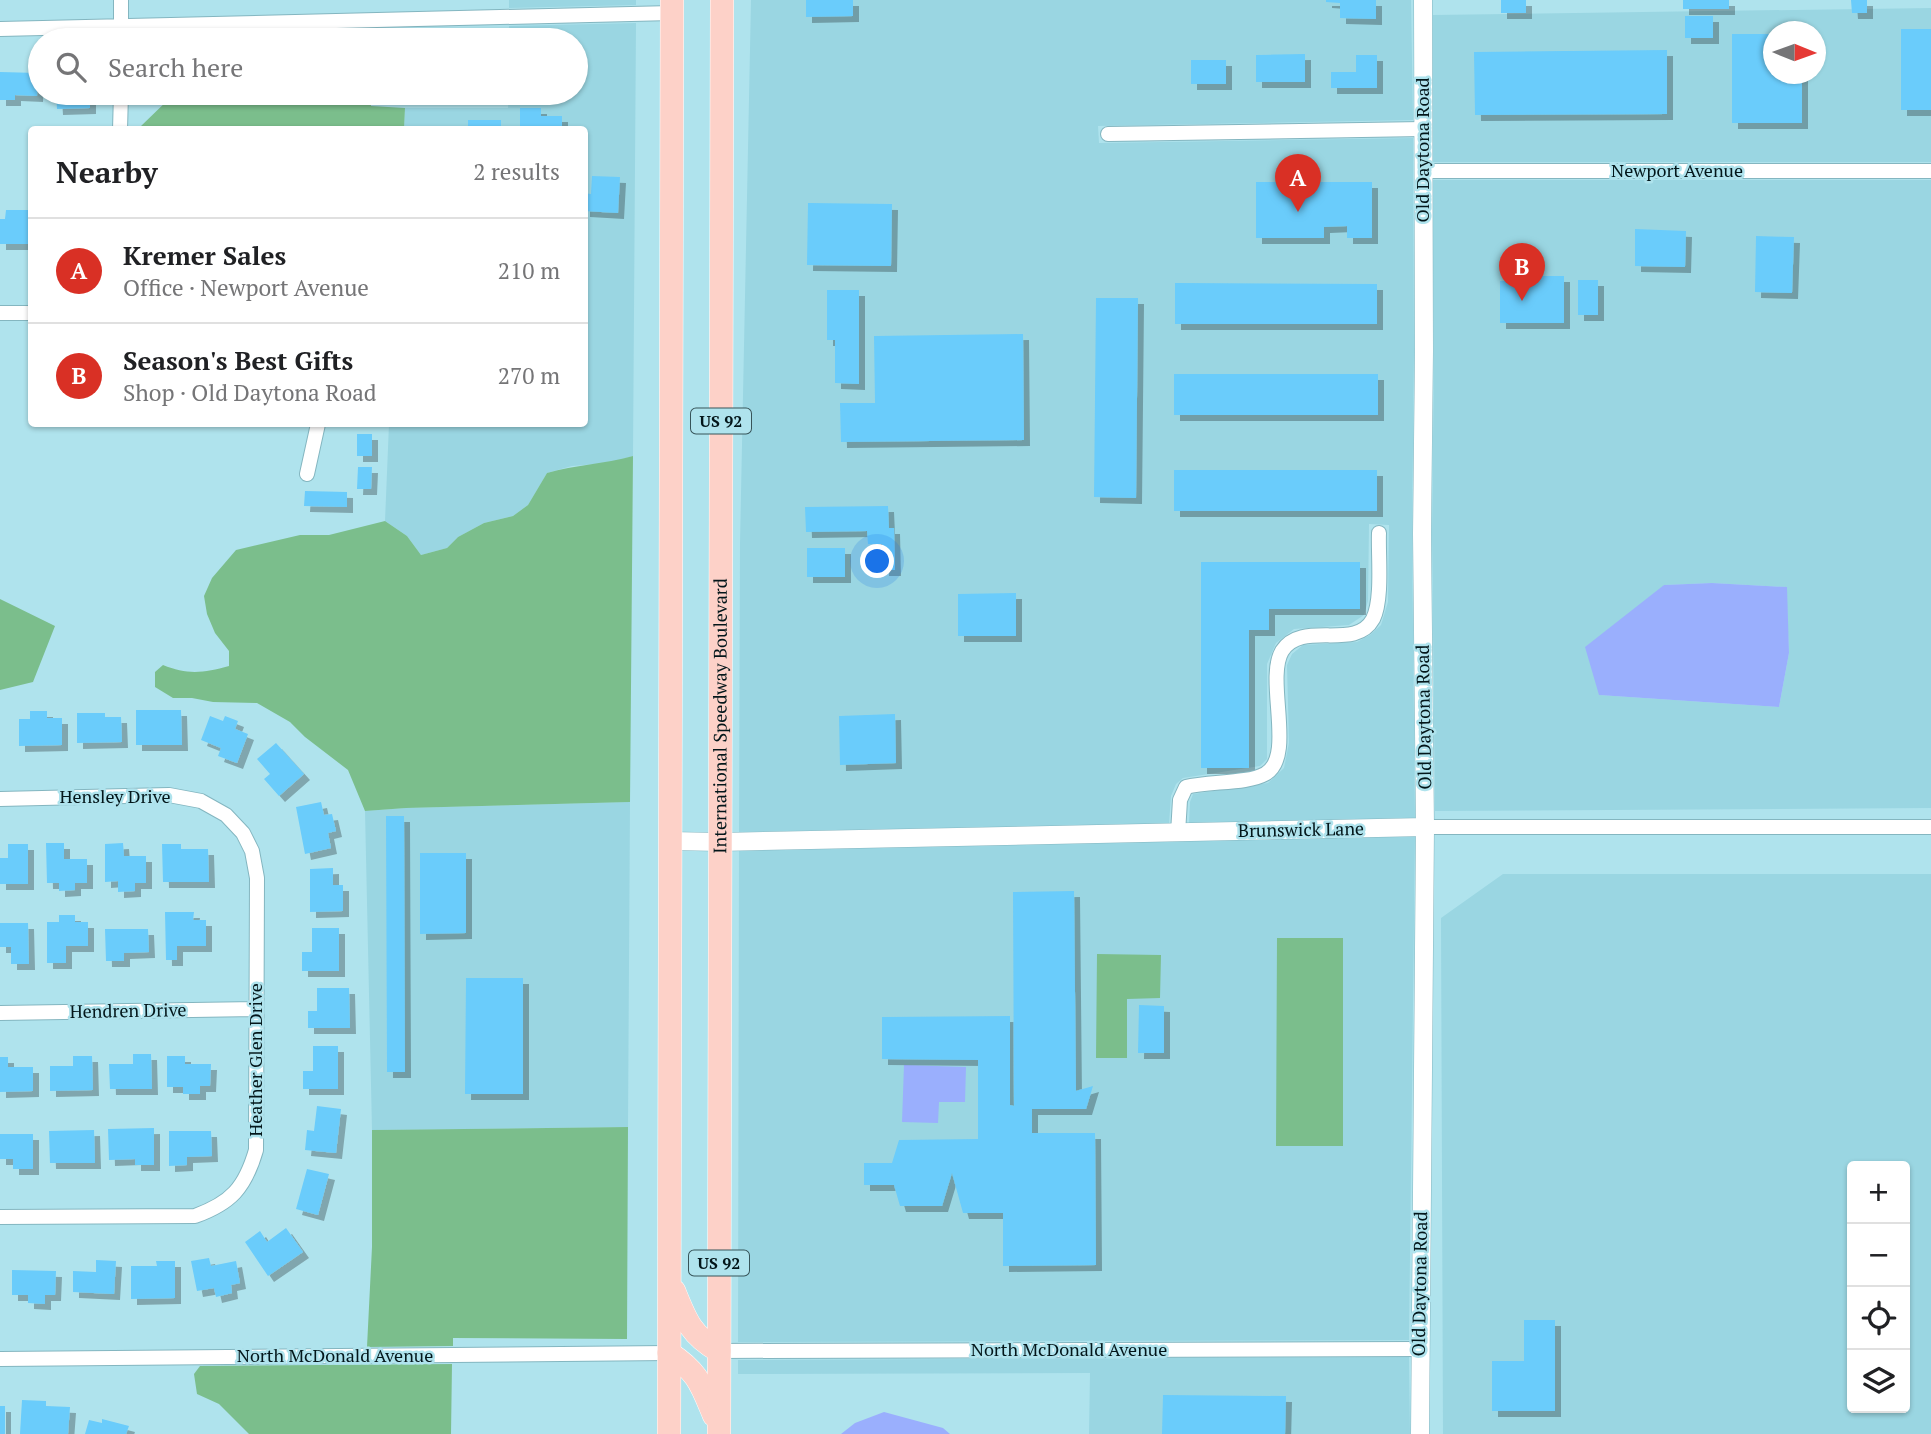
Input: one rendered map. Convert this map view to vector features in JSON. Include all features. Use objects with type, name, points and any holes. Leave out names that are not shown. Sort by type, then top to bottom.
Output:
[{"type":"main road","name":"International Speedway Boulevard","points":[[719,1431],[722,0]]},
{"type":"main road","name":"US 92","points":[[669,1434],[672,7]]},
{"type":"main road","points":[[669,1279],[688,1326],[701,1341],[719,1352]]},
{"type":"main road","points":[[669,1353],[688,1365],[701,1383],[719,1431]]},
{"type":"street","points":[[121,0],[121,25]]},
{"type":"street","name":"Old Daytona Road","points":[[1420,1434],[1425,827],[1422,534],[1423,0]]},
{"type":"street","points":[[30,28],[672,7]]},
{"type":"street","points":[[0,29],[28,28]]},
{"type":"street","points":[[120,126],[121,105]]},
{"type":"street","points":[[1108,134],[1423,129]]},
{"type":"street","name":"Newport Avenue","points":[[1422,171],[1931,171]]},
{"type":"street","points":[[0,313],[28,313]]},
{"type":"street","points":[[307,474],[317,427]]},
{"type":"street","points":[[1178,833],[1180,800],[1186,787],[1265,774],[1277,762],[1277,663],[1283,649],[1299,636],[1352,634],[1365,628],[1373,619],[1378,602],[1379,533]]},
{"type":"street","name":"Hensley Drive","points":[[0,799],[169,795],[201,802],[226,815]]},
{"type":"street","name":"Heather Glen Drive","points":[[0,1217],[195,1216],[220,1207],[237,1190],[251,1167],[256,1150],[257,878],[252,851],[243,833],[226,815]]},
{"type":"street","name":"Brunswick Lane","points":[[670,841],[1425,827],[1931,827]]},
{"type":"street","name":"Hendren Drive","points":[[0,1013],[256,1009]]},
{"type":"street","name":"North McDonald Avenue","points":[[719,1352],[1420,1349]]},
{"type":"street","name":"North McDonald Avenue","points":[[0,1359],[669,1353]]},
{"type":"shaded area","points":[[509,0],[636,0],[636,5],[509,8]]},
{"type":"shaded area","points":[[751,0],[1411,0],[1413,120],[1098,126],[1099,143],[1413,138],[1412,534],[1415,819],[1189,824],[1193,794],[1268,783],[1284,768],[1289,743],[1287,665],[1292,654],[1303,645],[1357,642],[1381,625],[1388,602],[1389,525],[1369,524],[1368,601],[1364,615],[1349,625],[1294,629],[1276,643],[1267,664],[1267,759],[1260,766],[1183,778],[1176,784],[1171,796],[1169,824],[739,832],[740,544]]},
{"type":"shaded area","points":[[1931,8],[1931,162],[1432,162],[1433,15]]},
{"type":"shaded area","points":[[636,23],[633,456],[609,463],[572,466],[547,473],[528,505],[513,516],[484,523],[458,537],[447,548],[421,555],[407,536],[385,521],[389,427],[588,427],[588,126],[404,126],[405,108],[588,105],[588,28],[509,26]]},
{"type":"shaded area","points":[[1432,180],[1931,180],[1931,808],[1435,811],[1432,534]],"holes":[[[1712,583],[1786,587],[1789,653],[1779,707],[1599,695],[1664,585]]]},
{"type":"shaded area","points":[[630,802],[628,1127],[372,1130],[365,811]]},
{"type":"shaded area","points":[[1415,836],[1409,1340],[738,1342],[739,850]]},
{"type":"shaded area","points":[[1503,874],[1931,874],[1931,1434],[1443,1434],[1441,918]]},
{"type":"shaded area","points":[[1409,1357],[1410,1434],[1089,1434],[1090,1373],[738,1374],[738,1360]]},
{"type":"green space","points":[[163,105],[371,105],[405,108],[404,126],[141,126]]},
{"type":"green space","points":[[633,456],[630,802],[365,811],[348,770],[290,722],[257,703],[173,698],[155,687],[155,672],[163,665],[196,672],[229,666],[229,651],[215,633],[207,614],[204,596],[212,578],[236,550],[300,535],[329,535],[385,521],[407,536],[421,555],[447,548],[458,537],[484,523],[513,516],[528,505],[547,473]]},
{"type":"green space","points":[[0,599],[55,626],[33,682],[0,690]]},
{"type":"green space","points":[[1277,938],[1343,938],[1343,1146],[1276,1146]]},
{"type":"green space","points":[[1097,954],[1161,955],[1160,998],[1127,999],[1127,1058],[1096,1058]]},
{"type":"green space","points":[[628,1127],[627,1339],[453,1338],[453,1346],[367,1347],[372,1247],[372,1130]]},
{"type":"green space","points":[[452,1364],[451,1434],[249,1434],[219,1404],[197,1394],[194,1374],[200,1366]]},
{"type":"water","points":[[1712,583],[1787,587],[1789,653],[1779,707],[1599,695],[1585,647],[1664,585]]},
{"type":"water","points":[[904,1065],[966,1067],[965,1102],[939,1102],[938,1123],[902,1122]]},
{"type":"water","points":[[884,1412],[943,1428],[950,1434],[841,1434],[855,1423]]},
{"type":"building","points":[[806,0],[853,0],[853,16],[806,17]]},
{"type":"building","points":[[1326,0],[1376,0],[1376,19],[1340,18],[1340,3]]},
{"type":"building","points":[[1501,0],[1526,0],[1526,13],[1501,13]]},
{"type":"building","points":[[1683,0],[1729,0],[1729,9],[1683,9]]},
{"type":"building","points":[[1851,0],[1867,0],[1867,13],[1852,13]]},
{"type":"building","points":[[1685,16],[1713,16],[1713,38],[1685,38]]},
{"type":"building","points":[[1901,29],[1931,29],[1931,110],[1901,110]]},
{"type":"building","points":[[1732,34],[1763,34],[1763,84],[1802,84],[1802,123],[1732,123]]},
{"type":"building","points":[[1667,50],[1667,114],[1475,115],[1474,52]]},
{"type":"building","points":[[1305,54],[1305,82],[1256,82],[1256,55]]},
{"type":"building","points":[[1356,55],[1377,55],[1377,88],[1331,88],[1331,72],[1356,72]]},
{"type":"building","points":[[1191,60],[1226,60],[1226,84],[1191,84]]},
{"type":"building","points":[[0,72],[28,73],[28,96],[15,95],[15,100],[0,100]]},
{"type":"building","points":[[57,105],[90,105],[90,108],[57,109]]},
{"type":"building","points":[[520,108],[541,108],[541,116],[562,116],[562,126],[520,126]]},
{"type":"building","points":[[468,120],[501,120],[501,126],[468,126]]},
{"type":"building","points":[[592,176],[620,177],[618,213],[588,211],[588,194],[591,194]]},
{"type":"building","points":[[1256,182],[1372,182],[1372,238],[1347,238],[1347,226],[1324,227],[1324,238],[1256,238]]},
{"type":"building","points":[[808,203],[892,204],[891,266],[807,265]]},
{"type":"building","points":[[6,210],[28,210],[28,244],[0,244],[0,219],[5,219]]},
{"type":"building","points":[[1635,229],[1686,231],[1685,267],[1635,266]]},
{"type":"building","points":[[1756,236],[1794,237],[1792,293],[1755,292]]},
{"type":"building","points":[[1530,276],[1564,276],[1564,323],[1500,323],[1500,281],[1530,281]]},
{"type":"building","points":[[1578,280],[1598,280],[1598,315],[1578,315]]},
{"type":"building","points":[[1175,283],[1377,284],[1377,324],[1175,324]]},
{"type":"building","points":[[827,290],[859,290],[859,384],[835,383],[835,340],[827,340]]},
{"type":"building","points":[[1096,298],[1138,298],[1136,498],[1094,497]]},
{"type":"building","points":[[1023,334],[1024,440],[841,442],[840,403],[875,403],[874,336]]},
{"type":"building","points":[[1174,374],[1378,374],[1378,415],[1174,415]]},
{"type":"building","points":[[357,434],[372,434],[372,456],[357,456]]},
{"type":"building","points":[[358,467],[372,467],[371,489],[357,489]]},
{"type":"building","points":[[1174,470],[1377,470],[1377,511],[1174,511]]},
{"type":"building","points":[[305,491],[347,492],[347,507],[304,506]]},
{"type":"building","points":[[888,506],[889,528],[894,528],[895,570],[883,570],[882,544],[868,544],[867,531],[806,532],[805,507]]},
{"type":"building","points":[[807,548],[845,548],[845,577],[807,577]]},
{"type":"building","points":[[1201,562],[1360,562],[1360,609],[1269,609],[1269,630],[1249,630],[1249,768],[1201,768]]},
{"type":"building","points":[[1016,593],[1016,636],[958,636],[958,594]]},
{"type":"building","points":[[136,710],[181,710],[182,745],[136,745]]},
{"type":"building","points":[[30,711],[47,711],[47,718],[62,718],[62,745],[19,746],[19,719],[30,719]]},
{"type":"building","points":[[77,713],[105,713],[105,717],[121,717],[122,742],[77,743]]},
{"type":"building","points":[[895,714],[896,763],[840,765],[839,716]]},
{"type":"building","points":[[210,716],[223,721],[225,716],[238,721],[235,729],[248,734],[237,763],[218,756],[221,748],[201,740]]},
{"type":"building","points":[[276,743],[304,774],[279,796],[264,779],[270,774],[257,759]]},
{"type":"building","points":[[321,802],[324,815],[332,814],[336,831],[328,833],[331,848],[305,854],[296,807]]},
{"type":"building","points":[[386,816],[404,816],[405,1072],[387,1072]]},
{"type":"building","points":[[46,843],[64,843],[64,859],[87,859],[87,883],[75,883],[75,890],[59,891],[59,883],[47,883]]},
{"type":"building","points":[[123,843],[124,856],[146,856],[146,883],[135,883],[135,891],[118,892],[118,881],[105,882],[105,844]]},
{"type":"building","points":[[8,844],[28,844],[28,884],[0,884],[0,858],[8,858]]},
{"type":"building","points":[[162,844],[181,844],[181,849],[208,849],[209,882],[163,882]]},
{"type":"building","points":[[420,853],[466,853],[466,933],[420,934]]},
{"type":"building","points":[[333,868],[333,885],[343,885],[343,911],[310,912],[310,869]]},
{"type":"building","points":[[1074,891],[1076,1091],[1093,1086],[1086,1109],[1032,1109],[1032,1133],[1095,1133],[1096,1265],[1003,1266],[1003,1213],[963,1213],[952,1173],[942,1206],[900,1206],[894,1185],[864,1185],[864,1163],[892,1163],[899,1140],[978,1139],[978,1060],[882,1059],[882,1017],[1010,1016],[1010,1105],[1014,1106],[1013,892]]},
{"type":"building","points":[[165,912],[194,912],[193,920],[206,920],[206,946],[177,946],[177,960],[166,960]]},
{"type":"building","points":[[59,915],[75,915],[75,922],[88,922],[88,946],[66,946],[66,963],[47,963],[47,922],[59,922]]},
{"type":"building","points":[[0,923],[28,923],[29,964],[11,964],[11,947],[0,947]]},
{"type":"building","points":[[312,928],[339,928],[339,971],[302,971],[302,952],[312,952]]},
{"type":"building","points":[[105,929],[148,929],[149,952],[124,953],[124,961],[106,961]]},
{"type":"building","points":[[466,978],[523,978],[523,1094],[465,1094]]},
{"type":"building","points":[[317,988],[349,988],[350,1028],[308,1028],[308,1011],[317,1011]]},
{"type":"building","points":[[1139,1005],[1164,1006],[1164,1053],[1138,1053]]},
{"type":"building","points":[[313,1046],[338,1046],[338,1089],[303,1089],[303,1071],[313,1071]]},
{"type":"building","points":[[133,1054],[151,1054],[152,1089],[110,1089],[109,1064],[133,1064]]},
{"type":"building","points":[[73,1056],[92,1056],[93,1090],[50,1091],[50,1066],[73,1066]]},
{"type":"building","points":[[167,1056],[185,1056],[185,1064],[211,1064],[210,1086],[200,1086],[200,1094],[183,1094],[183,1087],[167,1087]]},
{"type":"building","points":[[0,1057],[8,1057],[8,1067],[33,1067],[33,1091],[0,1092]]},
{"type":"building","points":[[317,1106],[341,1109],[336,1153],[305,1150],[307,1130],[314,1131]]},
{"type":"building","points":[[154,1128],[154,1165],[135,1165],[135,1159],[109,1160],[108,1129]]},
{"type":"building","points":[[94,1130],[95,1163],[50,1163],[49,1131]]},
{"type":"building","points":[[169,1131],[211,1131],[212,1156],[187,1157],[187,1165],[169,1166]]},
{"type":"building","points":[[0,1134],[33,1134],[33,1169],[13,1169],[13,1159],[0,1159]]},
{"type":"building","points":[[307,1169],[329,1174],[318,1215],[296,1209]]},
{"type":"building","points":[[286,1228],[303,1252],[268,1276],[245,1242],[260,1231],[267,1242]]},
{"type":"building","points":[[209,1258],[211,1266],[236,1261],[240,1283],[231,1285],[232,1293],[216,1297],[214,1288],[197,1291],[191,1261]]},
{"type":"building","points":[[96,1260],[116,1261],[114,1294],[73,1292],[73,1271],[96,1272]]},
{"type":"building","points":[[156,1261],[175,1261],[175,1298],[131,1299],[131,1266],[157,1266]]},
{"type":"building","points":[[12,1270],[56,1271],[55,1295],[45,1295],[45,1304],[28,1303],[28,1295],[12,1295]]},
{"type":"building","points":[[1524,1320],[1555,1320],[1555,1411],[1492,1411],[1492,1361],[1524,1361]]},
{"type":"building","points":[[1163,1395],[1286,1396],[1285,1434],[1162,1434]]},
{"type":"building","points":[[22,1400],[46,1401],[46,1406],[70,1407],[68,1434],[20,1434]]},
{"type":"building","points":[[0,1406],[5,1406],[5,1434],[0,1434]]},
{"type":"building","points":[[102,1419],[129,1426],[126,1434],[85,1434],[89,1420],[102,1423]]},
{"type":"place","name":"Kremer Sales","points":[[1298,212]]},
{"type":"place","name":"Season's Best Gifts","points":[[1522,301]]}]
